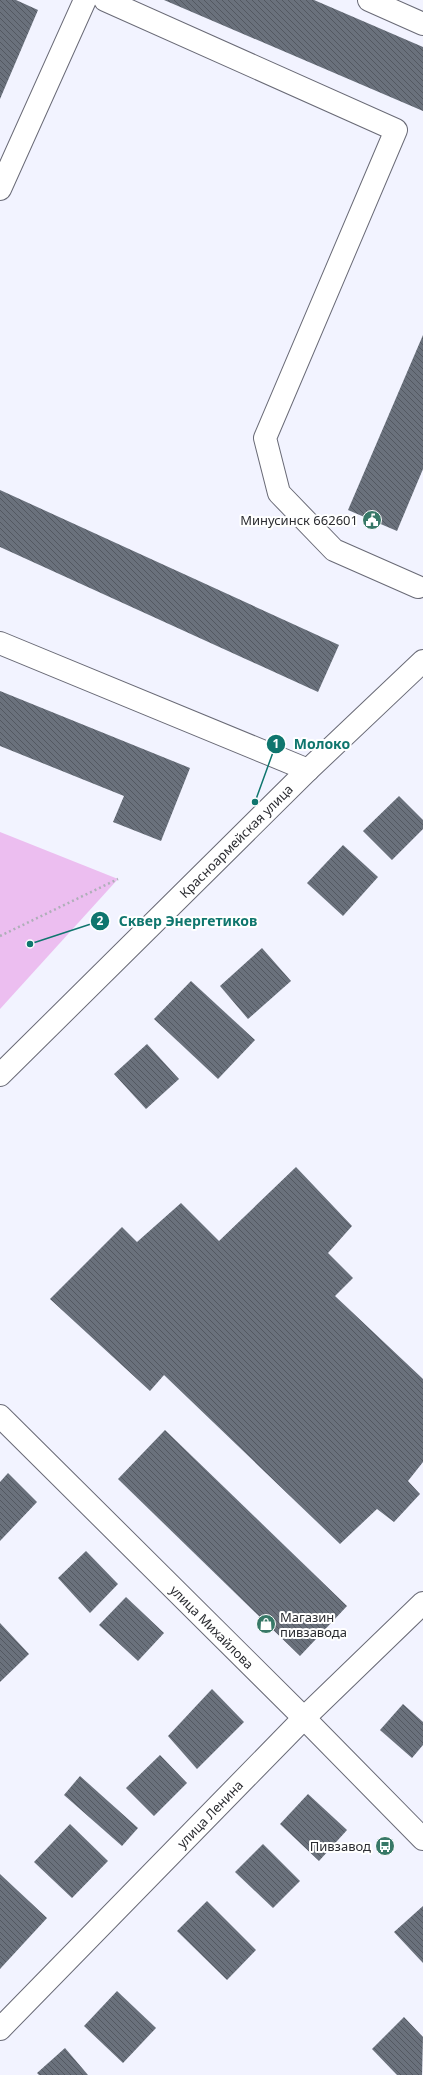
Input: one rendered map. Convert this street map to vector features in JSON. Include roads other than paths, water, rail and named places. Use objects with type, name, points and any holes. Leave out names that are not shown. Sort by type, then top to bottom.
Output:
[{"type":"street","points":[[0,189],[85,0]]},
{"type":"street","points":[[105,0],[396,130],[265,438],[279,493],[334,550],[421,586]]},
{"type":"street","points":[[369,0],[423,24]]},
{"type":"street","points":[[0,643],[308,770]]},
{"type":"street","name":"Красноармейская улица","points":[[0,1075],[308,770],[423,661]]},
{"type":"street","name":"улица Михайлова","points":[[0,1416],[423,1838]]},
{"type":"street","name":"улица Ленина","points":[[0,2029],[304,1718],[423,1603]]},
{"type":"place","name":"Минусинск 662601","points":[[372,520]]},
{"type":"place","name":"Молоко","points":[[255,802]]},
{"type":"place","name":"Сквер Энергетиков","points":[[30,944]]},
{"type":"place","name":"Магазин пивзавода","points":[[266,1624]]},
{"type":"place","name":"Пивзавод","points":[[385,1846]]}]
